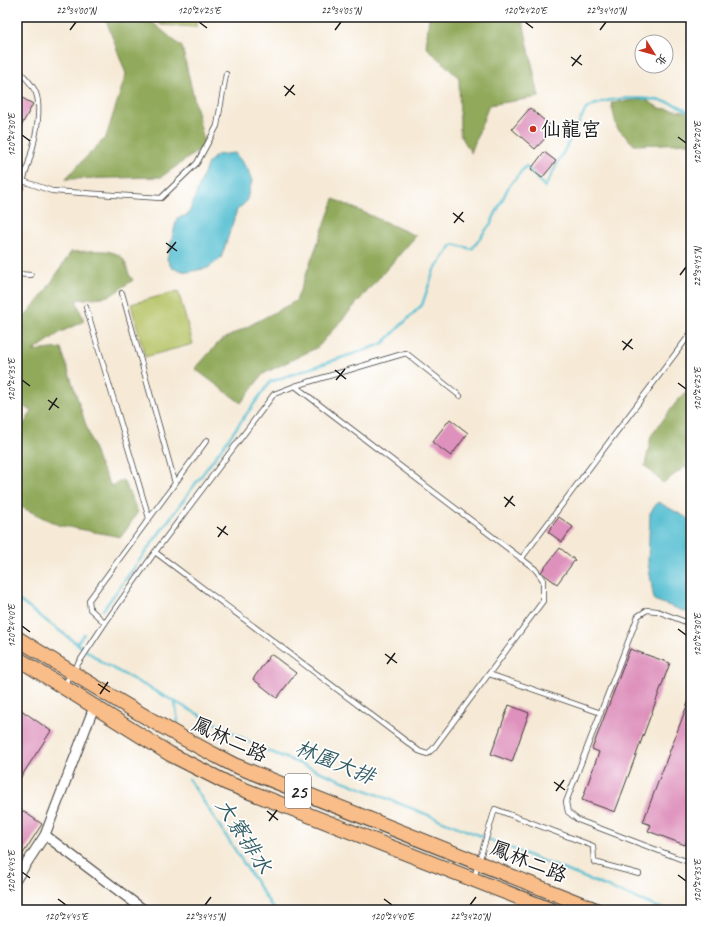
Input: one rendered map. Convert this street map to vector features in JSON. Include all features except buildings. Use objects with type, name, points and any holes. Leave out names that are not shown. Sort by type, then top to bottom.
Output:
[{"type":"main road","name":"鳳林二路","points":[[17,638],[74,670],[177,736],[234,766],[480,857],[596,910]]},
{"type":"main road","name":"鳳林二路","points":[[17,658],[170,754],[227,783],[551,910]]},
{"type":"street","points":[[17,878],[45,834],[94,707]]},
{"type":"street","points":[[45,834],[144,910]]},
{"type":"lane","points":[[17,69],[33,88],[36,94],[38,108],[36,133],[24,180],[17,198]]},
{"type":"lane","points":[[24,180],[52,191],[161,198],[197,163],[217,126],[226,74]]},
{"type":"lane","points":[[17,274],[31,275]]},
{"type":"lane","points":[[122,293],[175,483]]},
{"type":"lane","points":[[86,307],[149,518]]},
{"type":"lane","points":[[521,559],[691,333]]},
{"type":"lane","points":[[63,687],[105,623],[155,552],[274,394],[295,386],[406,353],[460,396]]},
{"type":"lane","points":[[155,552],[419,751],[427,754],[433,749],[543,601],[544,580],[535,569],[295,386]]},
{"type":"lane","points":[[105,623],[90,609],[90,600],[207,440]]},
{"type":"lane","points":[[691,624],[658,611],[647,610],[638,616],[566,802],[568,812],[578,820],[691,863]]},
{"type":"lane","points":[[489,674],[601,713]]},
{"type":"lane","points":[[474,880],[495,809],[593,846],[594,862],[639,874]]},
{"type":"green space","points":[[105,17],[146,17],[182,47],[205,146],[161,177],[65,179],[106,137],[126,74]]},
{"type":"green space","points":[[153,17],[196,17],[196,27],[161,25]]},
{"type":"green space","points":[[429,17],[522,17],[539,97],[489,105],[471,153],[460,134],[459,78],[426,47]]},
{"type":"green space","points":[[645,99],[659,108],[691,112],[691,143],[634,145],[617,128],[611,103]]},
{"type":"green space","points":[[334,199],[416,236],[318,347],[263,374],[241,403],[195,369],[220,341],[296,301]]},
{"type":"green space","points":[[107,251],[114,253],[124,260],[133,280],[110,296],[76,300],[84,321],[61,332],[33,351],[61,348],[98,462],[111,486],[123,480],[138,512],[121,537],[58,525],[17,505],[17,435],[32,411],[17,403],[17,326],[45,292],[71,252]]},
{"type":"green space","points":[[178,291],[193,344],[145,357],[131,304]]},
{"type":"green space","points":[[691,388],[691,472],[685,467],[663,483],[645,466],[651,436],[678,400]]},
{"type":"water","points":[[235,153],[248,170],[252,181],[246,202],[237,210],[221,258],[208,268],[187,272],[172,268],[167,259],[177,218],[188,215],[208,163],[217,155]]},
{"type":"water","points":[[658,502],[691,520],[691,614],[654,600],[648,562],[650,513]]},
{"type":"waterway","points":[[103,610],[270,382],[382,344],[422,305],[434,270],[453,244],[472,249],[491,223],[509,186],[526,166],[545,187],[586,109],[610,100],[639,98],[668,103],[681,107],[691,113]]},
{"type":"waterway","name":"林園大排","points":[[17,599],[103,663],[261,748],[665,910]]},
{"type":"waterway","points":[[77,643],[84,634]]},
{"type":"waterway","points":[[175,702],[178,722]]},
{"type":"waterway","name":"大寮排水","points":[[189,779],[274,910]]},
{"type":"place","name":"仙龍宮","points":[[533,129]]}]
